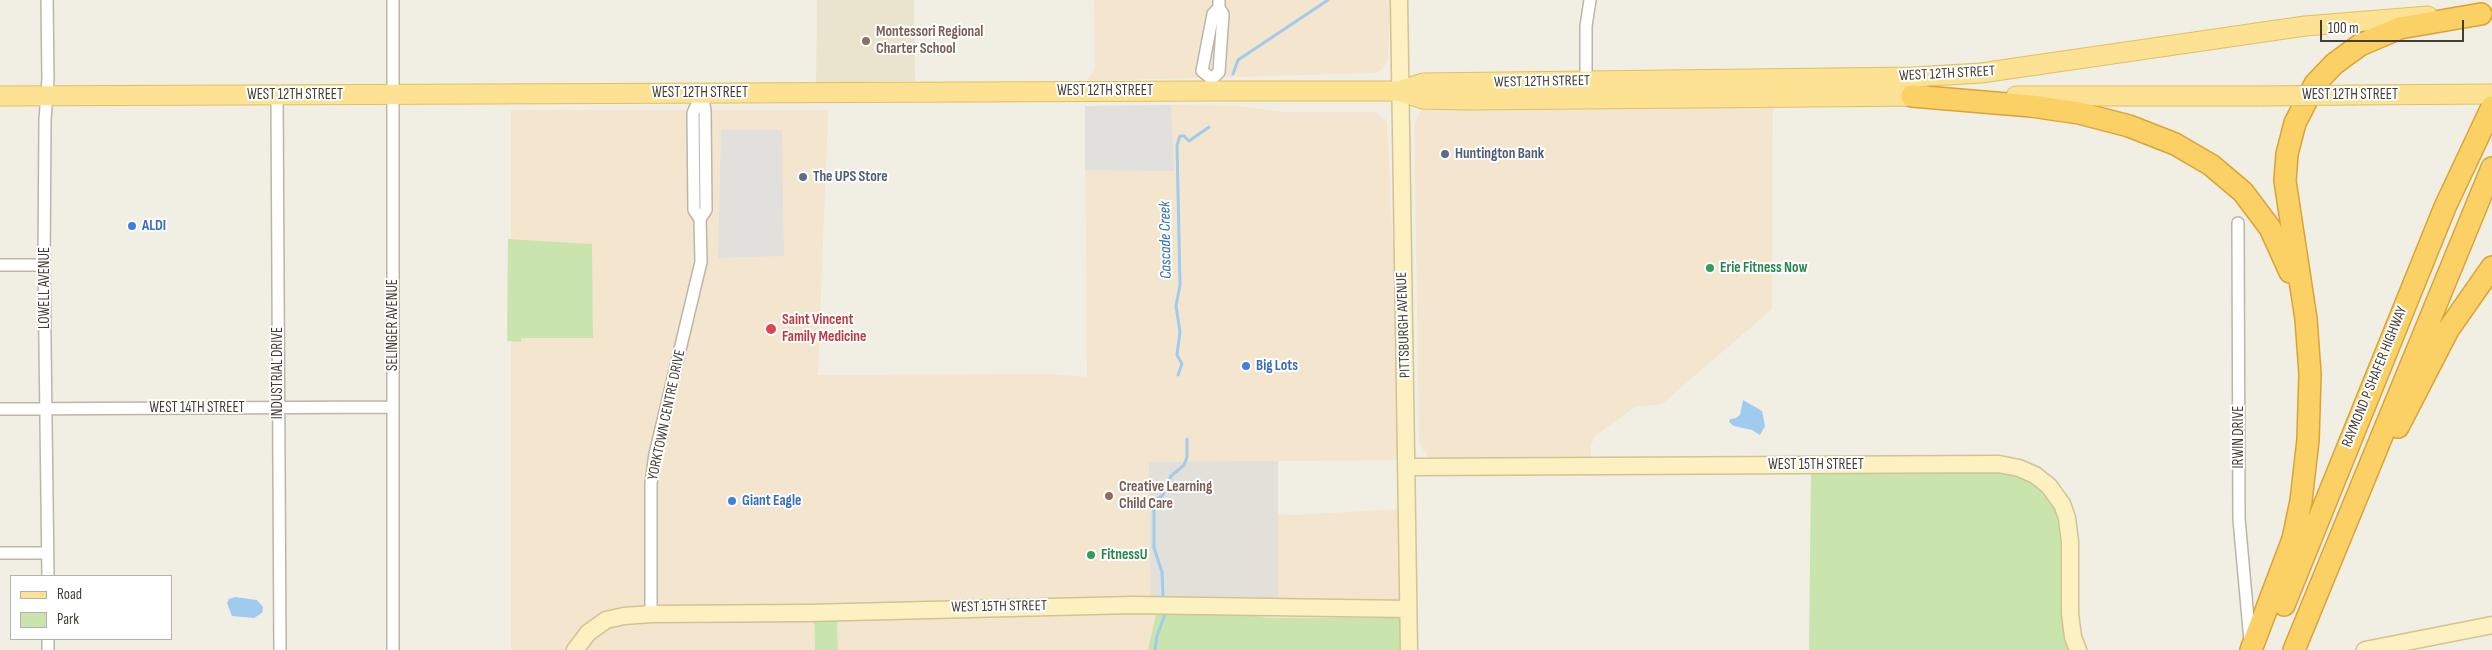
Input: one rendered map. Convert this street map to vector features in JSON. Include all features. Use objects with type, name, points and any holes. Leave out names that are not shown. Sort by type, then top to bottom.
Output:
[{"type":"highway","points":[[2251,650],[2290,572],[2293,539],[2305,474],[2310,416],[2308,350],[2303,298],[2285,182],[2290,138],[2307,96],[2334,64],[2374,38],[2414,24],[2486,14]]},
{"type":"highway","points":[[1912,96],[2031,106],[2079,113],[2144,132],[2200,157],[2238,187],[2270,228],[2295,286],[2308,350]]},
{"type":"highway","name":"RAYMOND P SHAFER HIGHWAY","points":[[2265,650],[2290,572],[2445,207],[2492,107]]},
{"type":"highway","name":"RAYMOND P SHAFER HIGHWAY","points":[[2294,650],[2492,168]]},
{"type":"highway","points":[[2321,584],[2434,356],[2464,306],[2492,267]]},
{"type":"main road","name":"WEST 12TH STREET","points":[[1400,91],[1423,83],[1912,77],[1981,73],[2305,26],[2410,16],[2486,14]]},
{"type":"main road","name":"WEST 12TH STREET","points":[[0,96],[702,93],[1211,85],[1400,91],[1423,99],[1466,100],[2492,94]]},
{"type":"street","name":"LOWELL AVENUE","points":[[47,0],[44,265],[48,575]]},
{"type":"street","name":"SELINGER AVENUE","points":[[393,0],[393,650]]},
{"type":"street","name":"PITTSBURGH AVENUE","points":[[1399,0],[1409,650]]},
{"type":"street","points":[[1586,82],[1586,26],[1590,0]]},
{"type":"street","points":[[1219,4],[1223,14],[1219,72],[1211,85],[1202,71],[1214,14],[1219,4]]},
{"type":"street","name":"YORKTOWN CENTRE DRIVE","points":[[651,614],[651,483],[655,454],[700,271],[700,219],[694,210],[693,113],[702,93]]},
{"type":"street","name":"INDUSTRIAL DRIVE","points":[[277,95],[280,650]]},
{"type":"street","name":"IRWIN DRIVE","points":[[2238,223],[2240,519],[2251,650]]},
{"type":"street","points":[[0,265],[44,265]]},
{"type":"street","name":"WEST 14TH STREET","points":[[0,409],[393,407]]},
{"type":"street","name":"WEST 15TH STREET","points":[[1407,467],[1999,464],[2020,468],[2035,474],[2049,486],[2062,504],[2067,518],[2070,542],[2070,614],[2073,637],[2078,650]]},
{"type":"street","points":[[0,553],[48,553]]},
{"type":"street","name":"WEST 15TH STREET","points":[[575,650],[592,629],[614,618],[651,614],[808,613],[1132,605],[1408,609]]},
{"type":"street","points":[[2365,650],[2492,625]]},
{"type":"shaded area","name":"Montessori Regional Charter School","points":[[817,0],[914,0],[915,81],[816,83]]},
{"type":"shaded area","points":[[1094,0],[1390,0],[1388,60],[1385,66],[1377,73],[1087,81],[1095,69]]},
{"type":"shaded area","points":[[1773,104],[1772,309],[1662,404],[1635,407],[1596,435],[1591,445],[1591,462],[1437,461],[1428,457],[1419,443],[1415,123],[1420,112],[1427,106]]},
{"type":"shaded area","points":[[1171,105],[1174,171],[1085,170],[1085,106]]},
{"type":"shaded area","points":[[1085,106],[1237,106],[1285,112],[1375,112],[1387,121],[1403,460],[1278,461],[1277,514],[1295,515],[1399,509],[1404,650],[838,650],[837,618],[814,618],[815,650],[511,650],[511,110],[828,110],[818,375],[1050,374],[1087,377]]},
{"type":"shaded area","points":[[721,130],[782,130],[784,256],[718,258]]},
{"type":"shaded area","points":[[1278,461],[1278,600],[1151,602],[1149,462]]},
{"type":"green space","points":[[508,239],[592,244],[593,338],[521,338],[521,342],[507,341]]},
{"type":"green space","points":[[1996,469],[2017,472],[2045,489],[2064,522],[2070,650],[1809,650],[1811,471]]},
{"type":"green space","points":[[1156,614],[1247,615],[1269,618],[1405,618],[1405,650],[1148,650]]},
{"type":"green space","points":[[837,617],[838,650],[815,650],[814,618]]},
{"type":"water","points":[[1743,400],[1762,411],[1765,426],[1760,435],[1752,430],[1734,426],[1729,422],[1730,419],[1740,415]]},
{"type":"water","points":[[235,597],[257,600],[263,607],[262,613],[254,618],[232,616],[227,603],[229,599]]},
{"type":"waterway","name":"Cascade Creek","points":[[1233,74],[1238,60],[1328,0]]},
{"type":"waterway","name":"Cascade Creek","points":[[1178,375],[1182,364],[1177,355],[1180,332],[1176,306],[1180,285],[1177,145],[1180,136],[1184,136],[1189,141],[1209,127]]},
{"type":"waterway","name":"Cascade Creek","points":[[1163,597],[1162,572],[1154,548],[1154,509],[1156,500],[1163,495],[1171,476],[1184,465],[1187,457],[1187,439]]},
{"type":"waterway","name":"Cascade Creek","points":[[1155,650],[1157,636],[1165,614]]},
{"type":"place","name":"Montessori Regional Charter School","points":[[866,41]]},
{"type":"place","name":"Huntington Bank","points":[[1445,154]]},
{"type":"place","name":"The UPS Store","points":[[803,177]]},
{"type":"place","name":"ALDI","points":[[132,226]]},
{"type":"place","name":"Erie Fitness Now","points":[[1710,268]]},
{"type":"place","name":"Saint Vincent Family Medicine","points":[[771,329]]},
{"type":"place","name":"Big Lots","points":[[1246,366]]},
{"type":"place","name":"Creative Learning Child Care","points":[[1109,496]]},
{"type":"place","name":"Giant Eagle","points":[[732,501]]},
{"type":"place","name":"FitnessU","points":[[1091,555]]}]
